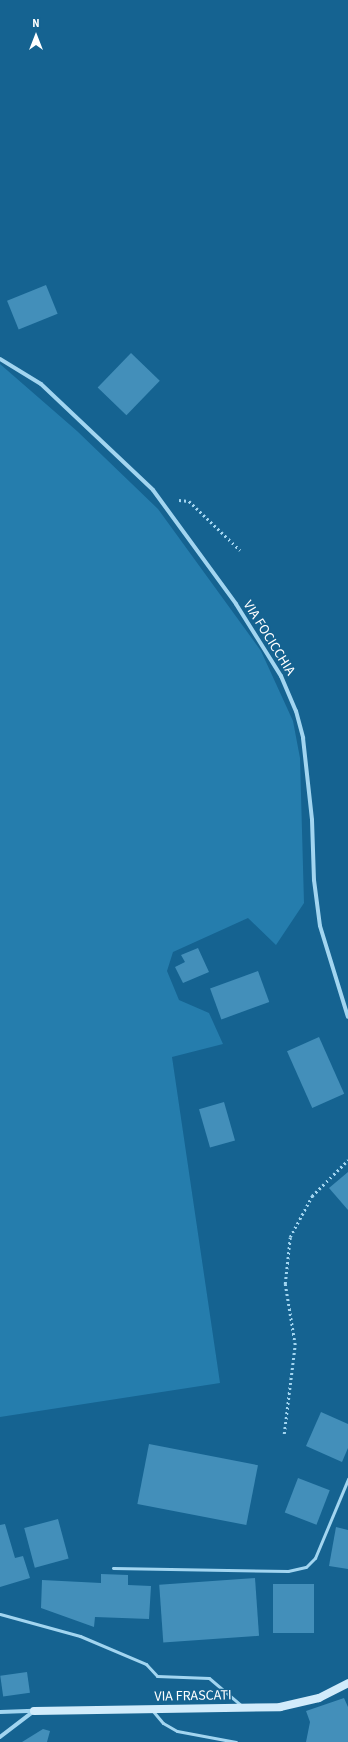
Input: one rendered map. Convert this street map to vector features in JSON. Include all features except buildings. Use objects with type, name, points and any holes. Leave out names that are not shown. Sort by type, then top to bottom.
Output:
[{"type":"main road","name":"VIA FRASCATI","points":[[34,1711],[245,1708],[306,1702],[348,1683]]},
{"type":"street","name":"VIA FOCICCHIA","points":[[0,359],[41,384],[127,464],[160,498],[255,632],[281,676],[296,711],[303,738],[309,788],[317,910],[327,956],[348,1017]]},
{"type":"street","points":[[0,1712],[34,1711]]},
{"type":"street","points":[[0,1737],[34,1711]]},
{"type":"lane","points":[[112,1568],[288,1571],[306,1567],[315,1558],[348,1479]]},
{"type":"lane","points":[[0,1614],[80,1636],[146,1664],[157,1676],[209,1678],[245,1708]]},
{"type":"lane","points":[[152,1710],[163,1723],[177,1731],[236,1742]]},
{"type":"path","points":[[160,498],[189,501],[240,550]]},
{"type":"path","points":[[284,1434],[295,1346],[285,1284],[290,1237],[312,1196],[348,1160]]},
{"type":"shaded area","points":[[0,364],[77,431],[158,509],[261,651],[293,721],[300,758],[304,903],[276,945],[248,918],[173,952],[167,971],[179,1000],[209,1013],[223,1044],[172,1057],[220,1383],[0,1417]]}]
